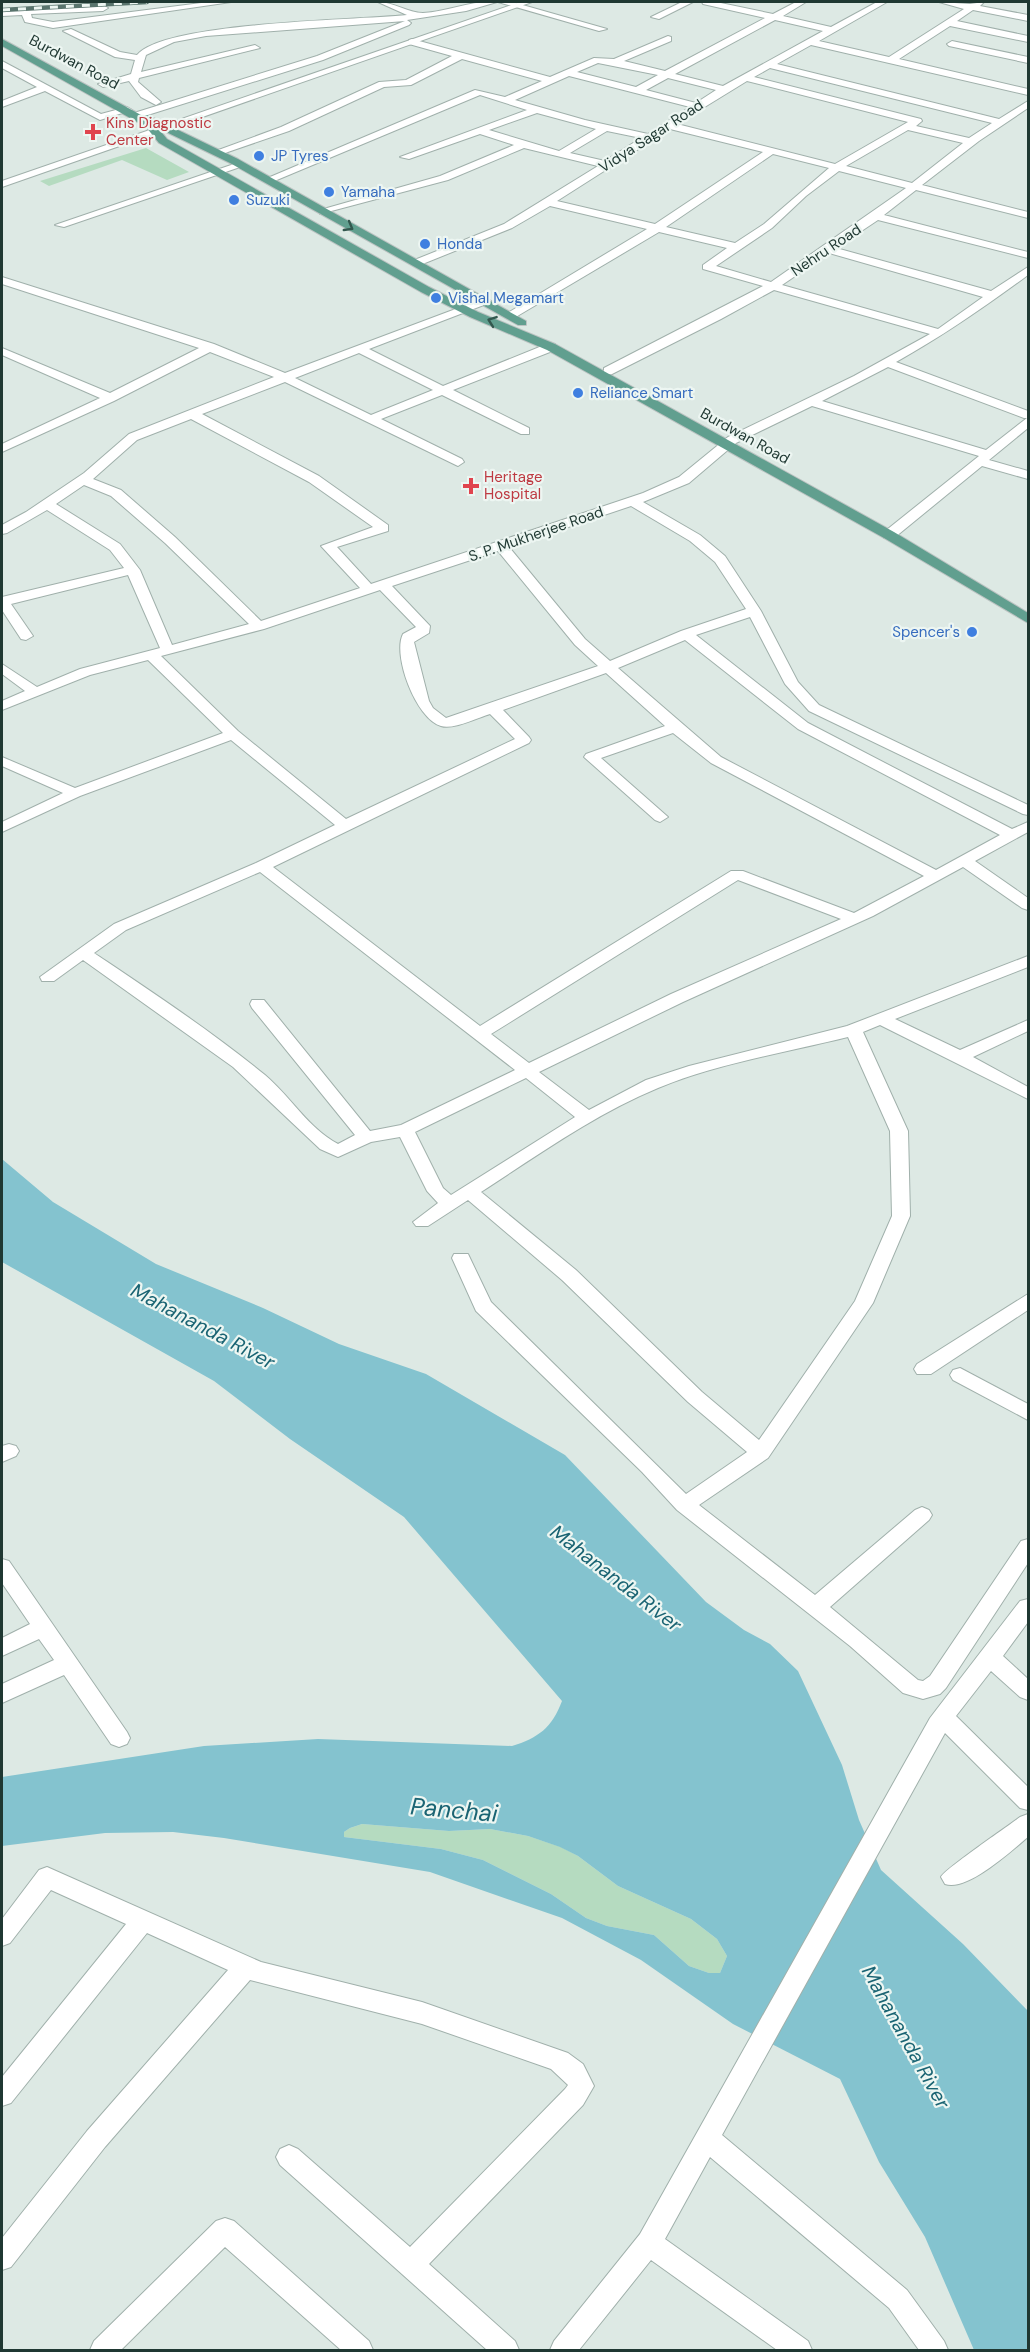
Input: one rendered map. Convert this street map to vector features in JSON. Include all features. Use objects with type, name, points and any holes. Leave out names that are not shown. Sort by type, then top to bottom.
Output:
[{"type":"main road","name":"Burdwan Road","points":[[2,42],[132,112],[171,128],[242,165],[510,316],[604,373],[1029,609]]},
{"type":"main road","name":"Burdwan Road","points":[[132,112],[154,133],[218,172],[461,308],[604,373]]},
{"type":"main road","name":"Burdwan Road","points":[[892,533],[1029,619]]},
{"type":"street","points":[[2,13],[176,2]]},
{"type":"street","points":[[26,12],[28,20],[32,22],[53,25],[226,2]]},
{"type":"street","points":[[382,2],[418,16]]},
{"type":"street","points":[[156,102],[136,88],[133,83],[140,58],[151,47],[182,38],[226,32],[418,16],[492,2]]},
{"type":"street","points":[[503,2],[522,5],[602,29]]},
{"type":"street","points":[[2,184],[138,135],[171,128],[416,44],[522,5],[544,2]]},
{"type":"street","points":[[656,17],[688,2]]},
{"type":"street","points":[[706,2],[832,30]]},
{"type":"street","points":[[636,91],[802,2]]},
{"type":"street","name":"Vidya Sagar Road","points":[[416,263],[508,225],[744,77],[883,2]]},
{"type":"street","points":[[943,2],[976,4],[1029,18]]},
{"type":"street","points":[[891,61],[976,4]]},
{"type":"street","points":[[4,67],[100,117],[132,112],[320,58],[418,16]]},
{"type":"street","points":[[946,22],[1029,39]]},
{"type":"street","points":[[68,32],[118,55],[140,58]]},
{"type":"street","points":[[615,62],[668,39]]},
{"type":"street","points":[[810,42],[1029,92]]},
{"type":"street","points":[[416,44],[550,80]]},
{"type":"street","points":[[952,44],[1029,60]]},
{"type":"street","points":[[103,84],[152,75],[255,48]]},
{"type":"street","points":[[218,152],[285,129],[382,84],[408,83],[462,55]]},
{"type":"street","points":[[506,100],[597,60],[615,62],[724,89]]},
{"type":"street","points":[[770,65],[1000,122]]},
{"type":"street","points":[[568,73],[698,106]]},
{"type":"street","points":[[744,77],[917,121],[837,167],[802,194],[768,226],[707,267],[940,333]]},
{"type":"street","points":[[2,104],[46,87]]},
{"type":"street","points":[[267,180],[479,92],[605,128],[649,137]]},
{"type":"street","name":"Nehru Road","points":[[604,373],[717,317],[772,285],[876,216],[971,142],[1029,104]]},
{"type":"street","points":[[405,157],[538,109]]},
{"type":"street","points":[[668,124],[1029,215]]},
{"type":"street","points":[[908,127],[971,142]]},
{"type":"street","points":[[561,154],[605,128]]},
{"type":"street","points":[[482,131],[523,145],[607,165]]},
{"type":"street","points":[[324,212],[444,178],[523,145]]},
{"type":"street","points":[[510,316],[657,228],[771,151]]},
{"type":"street","points":[[60,225],[242,165]]},
{"type":"street","points":[[548,202],[736,248]]},
{"type":"street","points":[[876,216],[1029,255]]},
{"type":"street","points":[[828,249],[994,296]]},
{"type":"street","name":"S. P. Mukherjee Road","points":[[2,706],[85,672],[259,626],[502,547],[633,501],[684,480],[728,442],[812,402],[940,333],[994,296],[1022,282],[1029,270]]},
{"type":"street","points":[[5,284],[210,347],[286,378],[458,462]]},
{"type":"street","points":[[2,530],[83,480],[114,457],[133,437],[461,308],[485,302]]},
{"type":"street","points":[[2,448],[110,398],[210,347]]},
{"type":"street","points":[[371,419],[551,347]]},
{"type":"street","points":[[358,348],[525,431]]},
{"type":"street","points":[[2,351],[110,398]]},
{"type":"street","points":[[887,363],[1029,415]]},
{"type":"street","points":[[812,402],[1029,475]]},
{"type":"street","points":[[192,414],[314,479],[383,528],[328,546],[369,590]]},
{"type":"street","points":[[892,533],[1029,422]]},
{"type":"street","points":[[83,480],[116,493],[170,540],[259,626]]},
{"type":"street","points":[[633,501],[695,538],[720,558],[754,611],[792,684],[814,708],[1029,811]]},
{"type":"street","points":[[47,504],[115,548],[133,570],[168,651]]},
{"type":"street","points":[[502,547],[580,642],[675,727],[716,760],[936,876]]},
{"type":"street","points":[[26,636],[2,602],[133,570]]},
{"type":"street","points":[[384,586],[423,626],[424,630],[408,638],[407,642],[419,696],[432,716],[445,723],[493,709],[609,667],[686,634],[754,611]]},
{"type":"street","points":[[686,634],[803,726],[1012,835]]},
{"type":"street","points":[[151,655],[233,735],[345,826]]},
{"type":"street","points":[[2,668],[34,691]]},
{"type":"street","points":[[48,977],[120,927],[262,866],[524,740],[493,709]]},
{"type":"street","points":[[660,817],[591,757],[675,727]]},
{"type":"street","points":[[2,828],[75,793],[233,735]]},
{"type":"street","points":[[2,761],[75,793]]},
{"type":"street","points":[[83,953],[196,1029],[264,1084],[300,1124],[326,1146],[338,1151],[366,1137],[405,1130],[677,998],[854,918],[1029,826]]},
{"type":"street","points":[[964,861],[1029,905]]},
{"type":"street","points":[[262,866],[587,1117]]},
{"type":"street","points":[[479,1034],[737,874],[854,918]]},
{"type":"street","points":[[422,1222],[471,1193],[587,1117],[652,1084],[695,1070],[853,1030],[1029,961]]},
{"type":"street","points":[[258,1004],[366,1137]]},
{"type":"street","points":[[879,1018],[960,1057],[1029,1094]]},
{"type":"street","points":[[960,1057],[1029,1025]]},
{"type":"street","points":[[684,1505],[761,1453],[864,1303],[901,1216],[899,1131],[853,1030]]},
{"type":"street","points":[[405,1130],[436,1191],[452,1205]]},
{"type":"street","points":[[471,1193],[569,1275],[695,1397],[761,1453]]},
{"type":"street","points":[[461,1258],[483,1306],[649,1467],[684,1505],[816,1607],[911,1687],[923,1690],[932,1688],[1029,1547]]},
{"type":"street","points":[[924,1369],[1029,1300]]},
{"type":"street","points":[[960,1375],[1029,1413]]},
{"type":"street","points":[[816,1607],[922,1515]]},
{"type":"street","points":[[2,1567],[9,1593],[43,1627],[119,1738]]},
{"type":"street","points":[[563,2350],[649,2243],[939,1723],[988,1656],[1026,1615]]},
{"type":"street","points":[[2,1648],[43,1627]]},
{"type":"street","points":[[988,1656],[1029,1691]]},
{"type":"street","points":[[2,1694],[68,1663]]},
{"type":"street","points":[[939,1723],[1029,1801]]},
{"type":"street","points":[[953,1877],[979,1862],[1029,1824]]},
{"type":"street","points":[[2,1936],[47,1877],[246,1967],[422,2013],[559,2061],[579,2078],[582,2086],[574,2097],[409,2266]]},
{"type":"street","points":[[2,2095],[143,1921]]},
{"type":"street","points":[[2,2258],[96,2139],[246,1967]]},
{"type":"street","points":[[708,2139],[898,2299],[935,2350]]},
{"type":"street","points":[[289,2157],[506,2350]]},
{"type":"street","points":[[103,2350],[225,2230],[360,2350]]},
{"type":"street","points":[[649,2243],[799,2350]]},
{"type":"green space","points":[[146,148],[189,172],[167,180],[122,160],[49,186],[40,181]]},
{"type":"green space","points":[[362,1824],[449,1831],[490,1829],[528,1836],[561,1847],[578,1856],[618,1886],[691,1919],[717,1939],[727,1956],[720,1973],[709,1973],[689,1966],[654,1935],[607,1926],[586,1918],[551,1894],[483,1860],[441,1849],[344,1837],[344,1832]]},
{"type":"water","points":[[2,1159],[53,1202],[156,1264],[263,1308],[339,1344],[426,1374],[565,1455],[706,1602],[744,1630],[770,1644],[798,1671],[842,1765],[859,1820],[881,1870],[963,1944],[1028,2011],[1028,2350],[974,2350],[925,2237],[879,2162],[840,2079],[733,2024],[641,1960],[562,1918],[430,1872],[224,1838],[173,1832],[105,1833],[2,1846],[2,1777],[204,1746],[318,1739],[512,1746],[543,1731],[554,1718],[562,1701],[404,1517],[290,1439],[214,1381],[2,1262]],"holes":[[[362,1824],[449,1831],[490,1829],[528,1836],[578,1856],[618,1886],[691,1919],[717,1939],[727,1956],[720,1973],[709,1973],[689,1966],[654,1935],[607,1926],[586,1918],[551,1894],[483,1860],[441,1849],[344,1837],[344,1832]]]},
{"type":"railway","points":[[2,10],[147,2]]},
{"type":"place","name":"Kins Diagnostic Center","points":[[93,132]]},
{"type":"place","name":"JP Tyres","points":[[259,156]]},
{"type":"place","name":"Yamaha","points":[[329,192]]},
{"type":"place","name":"Suzuki","points":[[234,200]]},
{"type":"place","name":"Honda","points":[[425,244]]},
{"type":"place","name":"Vishal Megamart","points":[[436,298]]},
{"type":"place","name":"Reliance Smart","points":[[578,393]]},
{"type":"place","name":"Heritage Hospital","points":[[471,486]]},
{"type":"place","name":"Spencer's","points":[[972,632]]},
{"type":"water label","name":"Mahananda River","points":[[203,1326]]},
{"type":"water label","name":"Mahananda River","points":[[616,1578]]},
{"type":"water label","name":"Panchai","points":[[454,1810]]},
{"type":"water label","name":"Mahananda River","points":[[906,2037]]}]
